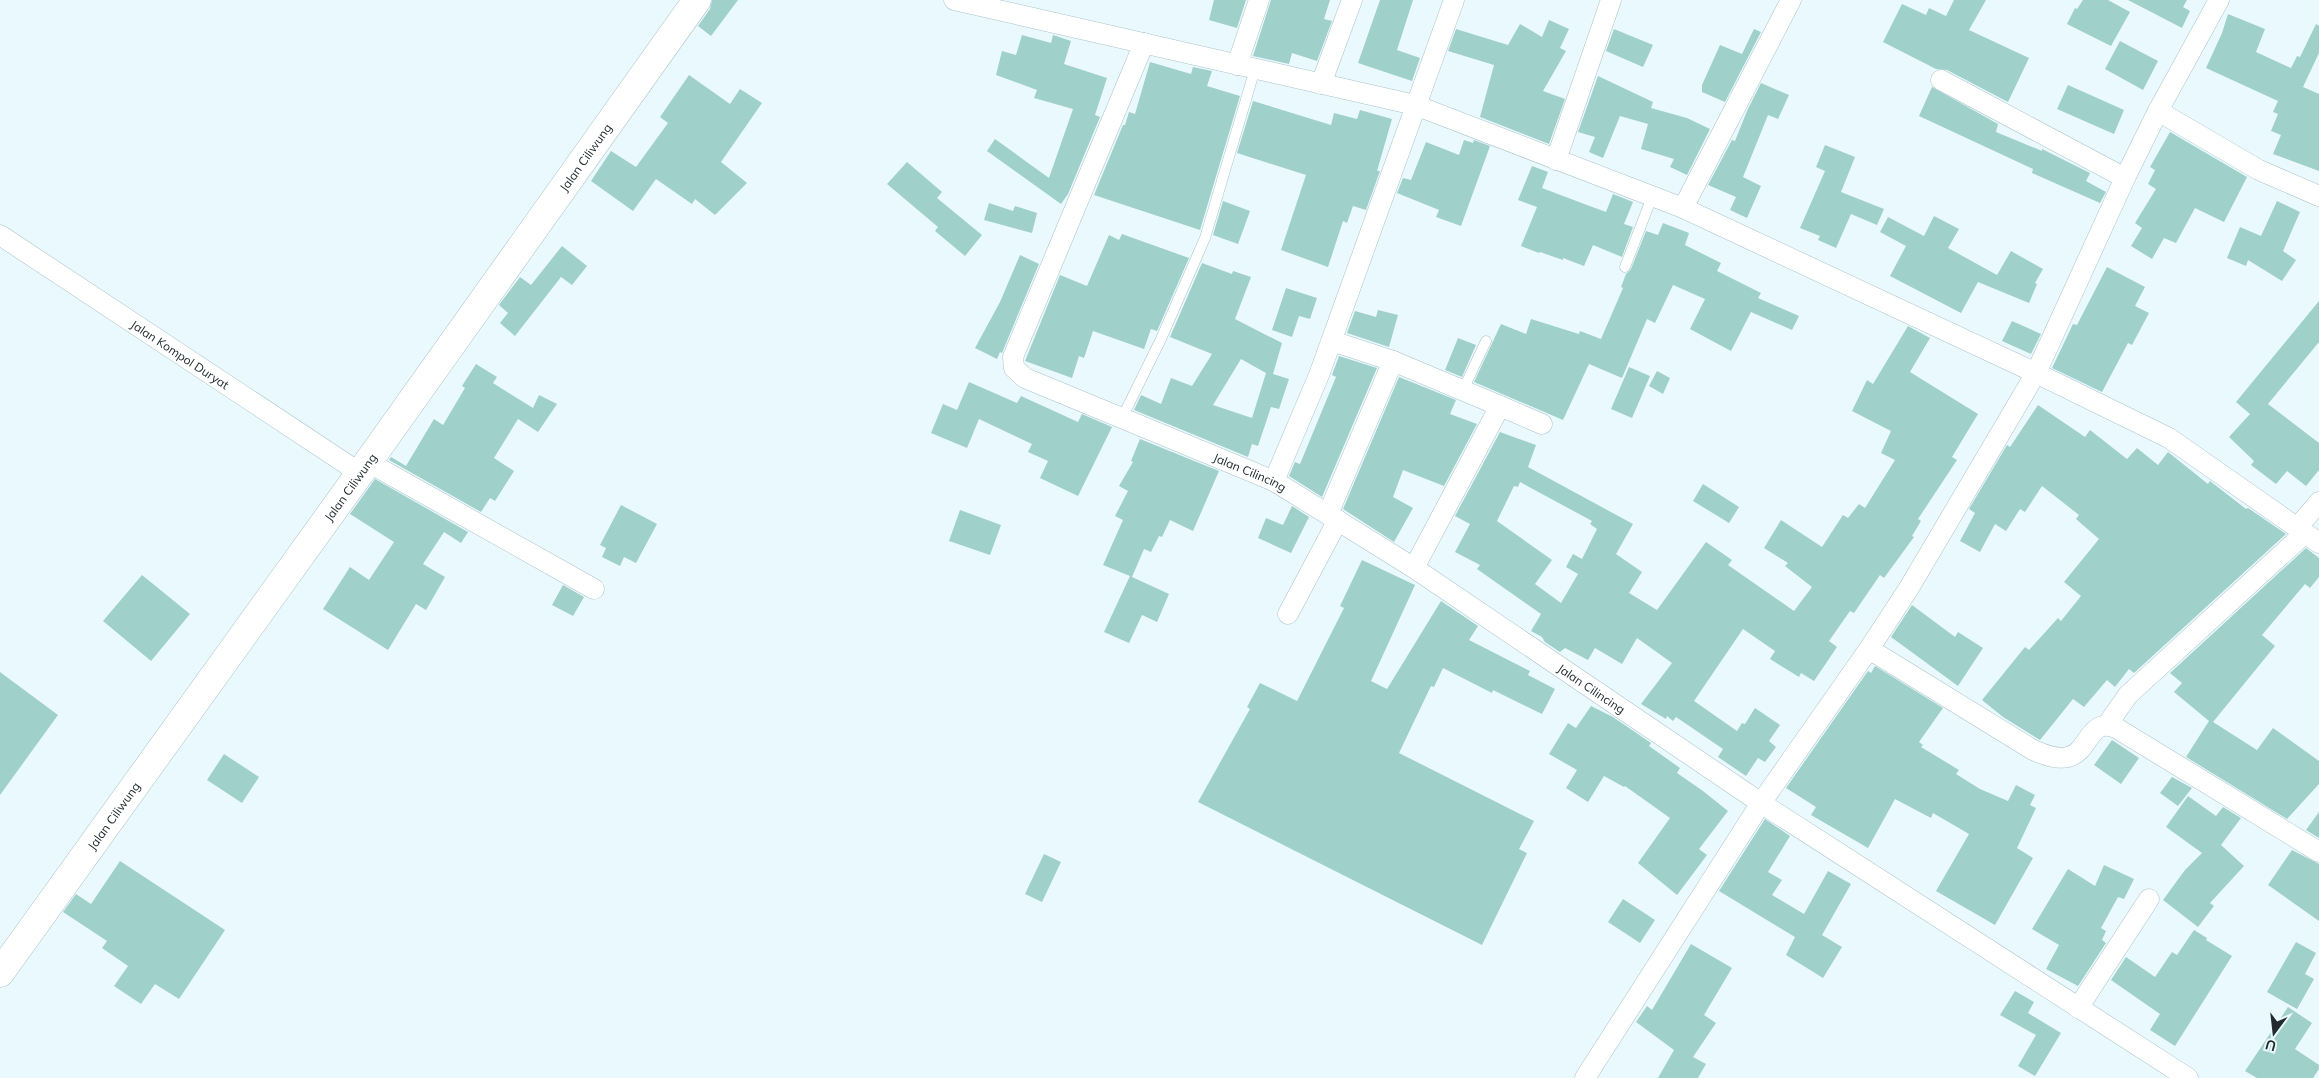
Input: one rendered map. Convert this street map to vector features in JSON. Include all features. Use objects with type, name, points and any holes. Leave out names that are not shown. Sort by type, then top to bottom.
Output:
[{"type":"main road","name":"Jalan Ciliwung","points":[[0,973],[364,468],[697,0]]},
{"type":"street","points":[[954,0],[1415,105],[1683,208],[2036,373],[2169,438],[2307,535]]},
{"type":"street","points":[[1246,67],[1259,0]]},
{"type":"street","points":[[1321,84],[1352,0]]},
{"type":"street","points":[[1274,481],[1319,375],[1454,0]]},
{"type":"street","points":[[1556,160],[1611,0]]},
{"type":"street","points":[[1683,208],[1791,0]]},
{"type":"street","points":[[1585,1078],[1761,803],[1869,649],[1909,588],[2036,373],[2125,178],[2158,111],[2219,0]]},
{"type":"street","name":"Jalan Cilincing","points":[[1144,43],[1013,357],[1014,368],[1025,378],[1274,481],[1414,568],[1761,803],[2188,1078]]},
{"type":"street","points":[[1941,80],[2125,178]]},
{"type":"street","points":[[2158,111],[2259,170],[2319,196]]},
{"type":"street","name":"Jalan Kompol Duryat","points":[[0,235],[364,468],[594,589]]},
{"type":"street","points":[[1332,340],[1393,361],[1542,424]]},
{"type":"street","points":[[1288,614],[1333,517],[1393,361]]},
{"type":"street","points":[[1414,568],[1500,406]]},
{"type":"street","points":[[1869,649],[2033,750],[2048,756],[2062,758],[2074,754],[2096,728],[2107,725],[2128,696],[2307,535],[2319,502]]},
{"type":"street","points":[[2107,725],[2131,736],[2230,799],[2319,852]]},
{"type":"street","points":[[2078,1008],[2149,899]]},
{"type":"lane","points":[[1122,418],[1205,238],[1246,67]]},
{"type":"lane","points":[[1625,267],[1652,197]]},
{"type":"lane","points":[[1463,390],[1486,341]]},
{"type":"building","points":[[712,0],[738,0],[711,36],[698,26],[710,9]]},
{"type":"building","points":[[1214,0],[1246,0],[1237,28],[1209,20]]},
{"type":"building","points":[[1271,0],[1330,0],[1324,19],[1332,21],[1317,61],[1292,53],[1289,64],[1253,56]]},
{"type":"building","points":[[1380,0],[1413,0],[1397,50],[1420,58],[1412,81],[1358,63]]},
{"type":"building","points":[[1954,0],[1986,0],[1969,30],[2029,58],[2008,102],[1947,70],[1936,69],[1883,42],[1902,4],[1926,15],[1929,8],[1946,16]]},
{"type":"building","points":[[2083,0],[2108,0],[2130,12],[2111,46],[2067,24],[2075,8],[2077,9]]},
{"type":"building","points":[[2128,0],[2187,0],[2183,7],[2190,11],[2182,28]]},
{"type":"building","points":[[2228,14],[2265,29],[2256,52],[2291,68],[2297,56],[2300,57],[2316,24],[2319,26],[2319,53],[2303,87],[2319,94],[2319,171],[2273,154],[2281,135],[2271,131],[2278,114],[2273,112],[2278,101],[2206,68],[2222,33]]},
{"type":"building","points":[[1549,20],[1569,29],[1560,48],[1566,51],[1543,91],[1565,99],[1549,144],[1480,117],[1494,65],[1448,51],[1456,29],[1508,45],[1520,24],[1542,37]]},
{"type":"building","points":[[1614,29],[1653,45],[1643,67],[1606,51]]},
{"type":"building","points":[[1754,29],[1761,32],[1725,102],[1702,92],[1702,85],[1720,45],[1742,54]]},
{"type":"building","points":[[1022,35],[1051,43],[1053,35],[1071,41],[1064,64],[1107,78],[1095,115],[1100,117],[1068,194],[1061,204],[987,151],[995,139],[1049,178],[1073,109],[1034,98],[1037,90],[996,75],[1002,51],[1016,55]]},
{"type":"building","points":[[2120,41],[2158,61],[2143,90],[2105,69]]},
{"type":"building","points":[[1150,62],[1191,74],[1193,67],[1212,71],[1207,86],[1240,96],[1200,230],[1094,195],[1129,112],[1135,114]]},
{"type":"building","points":[[689,75],[730,104],[740,89],[762,103],[721,162],[747,183],[715,215],[695,199],[692,204],[656,179],[633,211],[591,181],[611,151],[636,167],[668,123],[660,117]]},
{"type":"building","points":[[1598,76],[1653,102],[1651,108],[1687,118],[1710,129],[1687,175],[1670,167],[1674,159],[1641,149],[1648,124],[1620,116],[1603,158],[1589,152],[1595,137],[1578,132]]},
{"type":"building","points":[[1761,83],[1789,95],[1778,119],[1768,115],[1743,177],[1761,186],[1747,218],[1730,210],[1736,197],[1708,185],[1732,140],[1735,141]]},
{"type":"building","points":[[2068,85],[2124,110],[2114,134],[2057,109]]},
{"type":"building","points":[[1932,87],[1998,124],[1996,132],[2042,151],[2042,149],[2090,173],[2086,181],[2106,192],[2100,203],[2032,173],[2033,169],[1919,116]]},
{"type":"building","points":[[1253,101],[1331,125],[1334,113],[1357,119],[1360,110],[1392,119],[1377,171],[1380,171],[1366,210],[1353,206],[1347,223],[1343,221],[1328,267],[1281,250],[1306,175],[1237,153]]},
{"type":"building","points":[[2170,132],[2247,177],[2224,222],[2195,208],[2176,243],[2164,238],[2152,259],[2131,246],[2142,228],[2135,223],[2156,189],[2148,184],[2155,170],[2150,167]]},
{"type":"building","points":[[1464,140],[1473,143],[1474,140],[1490,146],[1461,226],[1436,217],[1439,210],[1397,193],[1403,178],[1411,180],[1426,142],[1459,155]]},
{"type":"building","points":[[1825,145],[1855,157],[1841,192],[1884,209],[1877,225],[1851,214],[1836,248],[1818,240],[1820,236],[1800,228],[1825,171],[1816,167]]},
{"type":"building","points":[[907,162],[942,192],[937,198],[982,235],[965,256],[935,231],[938,227],[887,184]]},
{"type":"building","points":[[1532,166],[1548,172],[1542,188],[1606,212],[1613,194],[1633,202],[1624,224],[1633,227],[1622,257],[1593,245],[1584,266],[1521,246],[1537,207],[1518,200]]},
{"type":"building","points":[[1223,201],[1250,211],[1238,244],[1213,235]]},
{"type":"building","points":[[2277,201],[2300,212],[2283,251],[2296,260],[2282,281],[2248,260],[2246,266],[2227,258],[2240,227],[2261,236]]},
{"type":"building","points":[[989,203],[1013,211],[1015,206],[1037,213],[1032,233],[984,220]]},
{"type":"building","points":[[1934,216],[1959,229],[1948,248],[1997,275],[2011,251],[2043,269],[2035,283],[2037,284],[2029,303],[1978,282],[1961,313],[1890,276],[1906,246],[1880,232],[1888,217],[1924,236]]},
{"type":"building","points":[[1663,223],[1689,233],[1685,245],[1721,263],[1717,271],[1761,293],[1758,298],[1799,316],[1792,330],[1751,312],[1731,351],[1690,329],[1705,299],[1673,285],[1655,323],[1647,319],[1622,378],[1589,364],[1563,420],[1474,382],[1501,324],[1526,334],[1531,319],[1579,334],[1580,331],[1601,339],[1623,288],[1621,287],[1626,274],[1631,269],[1646,231],[1658,235]]},
{"type":"building","points":[[1122,234],[1189,258],[1157,331],[1151,329],[1144,349],[1093,331],[1084,358],[1079,356],[1072,378],[1025,361],[1060,275],[1087,286],[1109,235],[1119,240]]},
{"type":"building","points":[[562,246],[587,266],[572,285],[561,277],[515,336],[500,323],[508,313],[499,305],[520,277],[531,285]]},
{"type":"building","points":[[1020,255],[1039,264],[1002,353],[1000,352],[997,359],[975,348],[1000,302]]},
{"type":"building","points":[[1202,263],[1232,274],[1233,271],[1251,277],[1235,319],[1282,343],[1273,374],[1289,379],[1279,409],[1271,407],[1258,446],[1252,444],[1248,457],[1134,410],[1141,395],[1161,404],[1171,378],[1192,386],[1212,354],[1170,337]],"holes":[[[1241,359],[1266,373],[1252,418],[1213,405]]]},
{"type":"building","points":[[2107,267],[2145,287],[2135,306],[2149,313],[2132,345],[2128,343],[2102,392],[2052,368],[2073,324],[2077,325]]},
{"type":"building","points":[[1286,288],[1317,298],[1310,319],[1299,316],[1292,337],[1272,330]]},
{"type":"building","points":[[2319,301],[2319,342],[2268,404],[2319,443],[2319,470],[2306,486],[2287,471],[2276,484],[2251,465],[2254,461],[2229,437],[2250,414],[2236,402]]},
{"type":"building","points":[[1378,310],[1398,315],[1389,347],[1347,333],[1355,311],[1376,317]]},
{"type":"building","points":[[2012,321],[2041,334],[2031,354],[2002,341]]},
{"type":"building","points":[[1908,326],[1930,338],[1910,372],[1978,414],[1952,457],[1957,460],[1918,519],[1921,521],[1912,536],[1914,537],[1884,578],[1880,575],[1854,613],[1850,611],[1829,641],[1837,647],[1814,681],[1801,673],[1799,677],[1770,659],[1775,651],[1743,629],[1694,701],[1737,731],[1742,723],[1745,724],[1755,708],[1780,725],[1769,741],[1776,747],[1765,762],[1758,758],[1746,776],[1718,757],[1723,749],[1676,717],[1673,721],[1667,716],[1666,719],[1641,704],[1672,663],[1637,638],[1622,664],[1595,648],[1588,660],[1565,648],[1560,652],[1545,642],[1542,637],[1531,631],[1541,614],[1477,569],[1480,565],[1455,552],[1470,524],[1455,516],[1500,432],[1536,445],[1528,467],[1633,524],[1616,554],[1642,572],[1629,593],[1657,610],[1706,542],[1732,560],[1728,565],[1794,611],[1812,587],[1785,566],[1788,563],[1764,548],[1781,520],[1822,547],[1843,515],[1848,518],[1859,504],[1865,508],[1895,460],[1881,453],[1891,431],[1852,411],[1867,380],[1873,384]],"holes":[[[1520,482],[1592,521],[1590,524],[1597,529],[1582,559],[1573,554],[1566,567],[1578,574],[1561,603],[1535,584],[1552,560],[1497,521],[1514,486],[1518,487]]]},
{"type":"building","points":[[1458,338],[1476,345],[1462,377],[1445,370]]},
{"type":"building","points":[[1339,356],[1377,368],[1322,497],[1289,476],[1295,462],[1300,464],[1336,377],[1332,375]]},
{"type":"building","points":[[476,364],[497,377],[493,383],[533,408],[539,395],[557,404],[538,432],[518,419],[494,458],[514,471],[495,501],[490,498],[481,512],[389,460],[391,457],[406,466],[434,419],[443,425],[465,388],[462,386]]},
{"type":"building","points":[[1629,367],[1650,376],[1632,418],[1611,409]]},
{"type":"building","points":[[1657,371],[1670,378],[1663,394],[1649,386]]},
{"type":"building","points":[[1399,377],[1456,400],[1450,414],[1477,424],[1444,486],[1403,470],[1393,497],[1413,508],[1394,542],[1343,509]]},
{"type":"building","points":[[969,382],[1017,403],[1021,396],[1078,422],[1082,414],[1112,427],[1078,496],[1040,478],[1048,461],[1028,452],[1032,444],[979,419],[967,448],[931,433],[943,404],[957,410]]},
{"type":"building","points":[[2038,405],[2085,437],[2090,430],[2127,459],[2137,448],[2158,465],[2168,452],[2208,484],[2210,481],[2246,509],[2248,508],[2286,534],[2134,673],[2129,669],[2115,687],[2107,680],[2084,707],[2073,699],[2040,740],[2003,717],[1982,700],[2025,647],[2029,650],[2058,618],[2061,621],[2081,596],[2064,582],[2099,539],[2076,519],[2079,515],[2042,486],[2025,512],[2020,509],[2006,531],[1995,524],[1980,552],[1960,541],[1975,513],[1969,509],[2007,445],[2010,447]]},
{"type":"building","points":[[1140,439],[1219,471],[1193,531],[1170,520],[1162,537],[1159,536],[1151,552],[1144,549],[1132,577],[1169,594],[1157,622],[1142,615],[1129,643],[1104,632],[1130,576],[1103,565],[1123,520],[1115,516],[1128,491],[1119,486],[1133,462],[1131,461]]},
{"type":"building","points":[[375,479],[468,532],[461,543],[444,532],[423,564],[445,577],[426,610],[416,604],[388,650],[323,609],[350,567],[369,580],[394,542],[350,514]]},
{"type":"building","points":[[1703,484],[1739,507],[1729,523],[1693,501]]},
{"type":"building","points":[[621,505],[657,524],[636,563],[624,557],[620,566],[602,557],[606,548],[600,545]]},
{"type":"building","points":[[1292,506],[1309,517],[1291,553],[1258,538],[1266,518],[1283,525]]},
{"type":"building","points":[[960,510],[1001,525],[990,555],[949,541]]},
{"type":"building","points":[[2306,548],[2319,558],[2319,577],[2310,588],[2305,584],[2262,635],[2275,646],[2213,722],[2257,750],[2273,728],[2319,761],[2319,784],[2287,819],[2186,757],[2209,721],[2174,692],[2182,683],[2170,673]]},
{"type":"building","points":[[1362,560],[1415,585],[1371,681],[1387,689],[1441,601],[1478,626],[1469,640],[1530,671],[1528,675],[1555,689],[1542,714],[1493,690],[1492,693],[1443,668],[1434,687],[1431,686],[1399,753],[1534,821],[1519,849],[1527,853],[1482,945],[1198,802],[1250,709],[1247,707],[1260,683],[1297,701],[1344,608],[1340,606]]},
{"type":"building","points":[[142,575],[190,614],[151,661],[103,621]]},
{"type":"building","points":[[563,585],[584,597],[573,616],[552,605]]},
{"type":"building","points":[[1912,605],[1955,637],[1958,632],[1983,648],[1958,686],[1891,637]]},
{"type":"building","points":[[1875,666],[1943,708],[1919,742],[1923,745],[1921,747],[1959,770],[1956,774],[1980,789],[2008,801],[2016,785],[2035,795],[2030,805],[2036,808],[2017,848],[2033,858],[1995,925],[1936,891],[1969,834],[1933,813],[1931,818],[1895,799],[1868,848],[1811,815],[1816,807],[1786,788],[1868,671],[1871,673]]},
{"type":"building","points":[[0,672],[58,715],[0,795]]},
{"type":"building","points":[[1591,706],[1613,717],[1651,743],[1649,746],[1680,768],[1677,773],[1728,811],[1699,849],[1707,855],[1677,895],[1638,863],[1670,818],[1625,786],[1604,776],[1588,802],[1566,788],[1577,770],[1549,754],[1568,723],[1576,728]]},
{"type":"building","points":[[2112,740],[2139,758],[2121,784],[2094,765]]},
{"type":"building","points":[[224,754],[259,777],[242,803],[207,780]]},
{"type":"building","points":[[2172,777],[2192,788],[2178,806],[2160,793]]},
{"type":"building","points":[[2188,796],[2216,816],[2223,807],[2241,818],[2221,845],[2244,866],[2210,903],[2214,906],[2198,927],[2163,900],[2185,870],[2202,853],[2166,827]]},
{"type":"building","points":[[2319,812],[2319,838],[2306,830]]},
{"type":"building","points":[[1765,819],[1790,836],[1768,872],[1782,880],[1772,895],[1804,914],[1828,871],[1851,884],[1822,935],[1842,947],[1823,978],[1786,955],[1795,937],[1719,891]]},
{"type":"building","points":[[2292,850],[2319,864],[2319,921],[2268,885]]},
{"type":"building","points":[[1044,854],[1061,862],[1042,902],[1025,894]]},
{"type":"building","points":[[120,861],[225,930],[179,999],[155,984],[141,1004],[114,986],[128,966],[102,948],[107,941],[63,912],[76,894],[91,904]]},
{"type":"building","points":[[2104,865],[2134,879],[2124,899],[2118,897],[2101,928],[2106,931],[2102,940],[2106,943],[2078,986],[2046,969],[2059,945],[2032,929],[2068,869],[2095,886]]},
{"type":"building","points":[[1623,899],[1655,920],[1640,943],[1608,922]]},
{"type":"building","points":[[2194,930],[2232,956],[2175,1046],[2150,1030],[2160,1014],[2111,980],[2126,957],[2155,977],[2172,952],[2177,955]]},
{"type":"building","points":[[2296,942],[2316,953],[2305,974],[2314,979],[2297,1009],[2267,992]]},
{"type":"building","points":[[1691,944],[1732,968],[1704,1015],[1716,1023],[1693,1057],[1706,1064],[1698,1078],[1658,1078],[1674,1050],[1636,1022],[1647,1006],[1652,1010]]},
{"type":"building","points":[[2015,991],[2034,1002],[2028,1013],[2061,1033],[2035,1076],[2018,1066],[2036,1035],[2000,1015]]},
{"type":"building","points":[[2288,1007],[2312,1023],[2295,1049],[2319,1065],[2319,1069],[2313,1078],[2257,1078],[2245,1071]]}]
